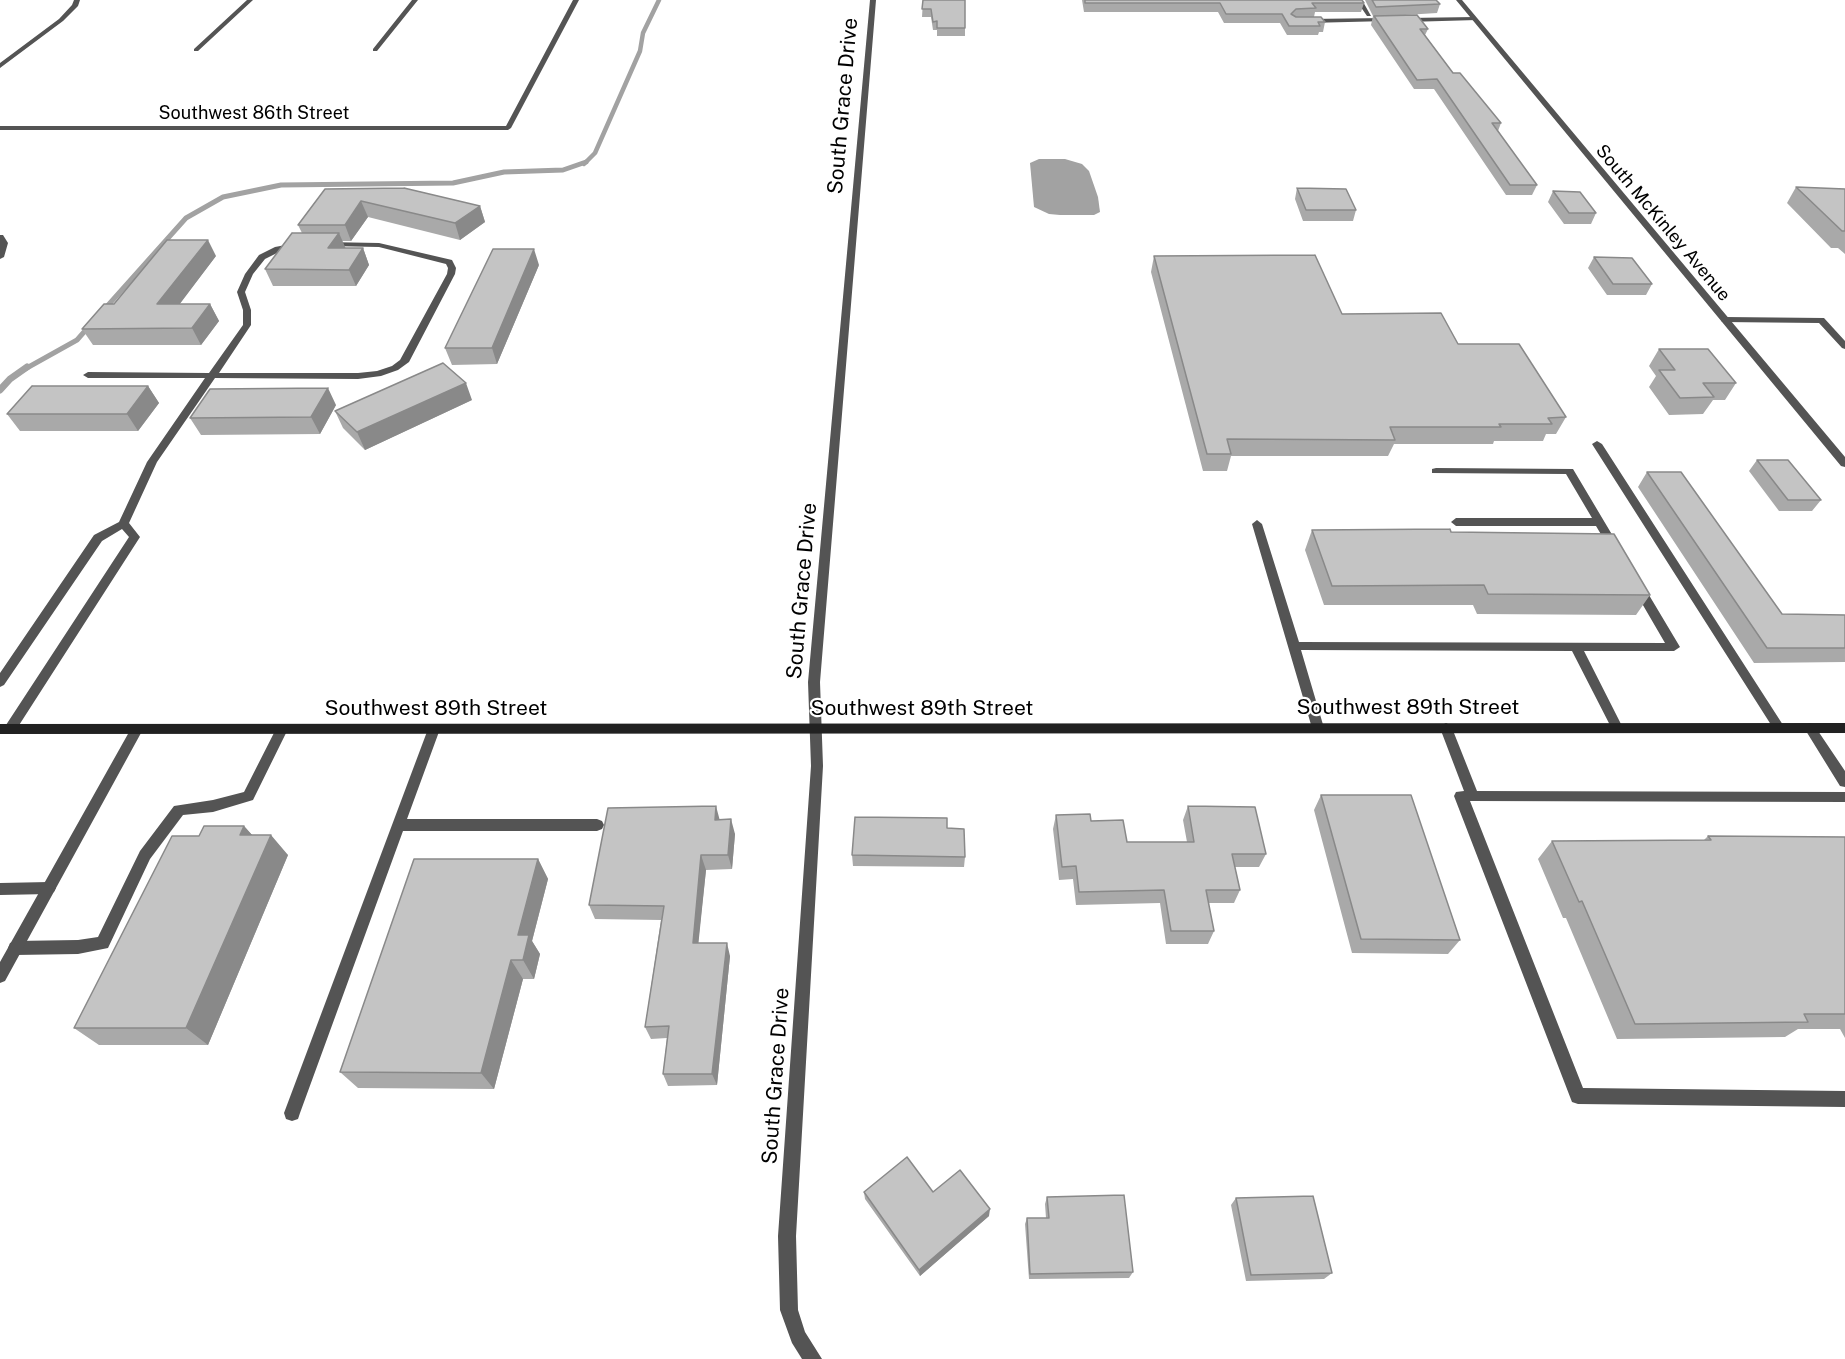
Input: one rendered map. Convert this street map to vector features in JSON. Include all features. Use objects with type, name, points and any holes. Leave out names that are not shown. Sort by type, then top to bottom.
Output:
[{"type":"main road","name":"Southwest 89th Street","points":[[5,729],[1845,728]]},
{"type":"street","points":[[0,66],[61,20],[77,0]]},
{"type":"street","points":[[196,50],[250,0]]},
{"type":"street","points":[[375,50],[414,0]]},
{"type":"street","name":"Southwest 86th Street","points":[[0,128],[508,128],[576,0]]},
{"type":"street","name":"South Grace Drive","points":[[813,1359],[798,1337],[789,1310],[787,1248],[817,766],[814,682],[873,0]]},
{"type":"street","points":[[1359,0],[1369,15]]},
{"type":"street","name":"South McKinley Avenue","points":[[1458,0],[1845,464]]},
{"type":"street","points":[[1305,21],[1474,19]]},
{"type":"street","points":[[0,237],[4,243],[0,257]]},
{"type":"street","points":[[0,682],[98,537],[123,524],[152,462],[247,326],[247,310],[241,292],[249,274],[262,257],[278,249],[307,244]]},
{"type":"street","points":[[88,375],[358,376],[378,374],[404,362],[452,274],[449,262],[379,245],[319,244]]},
{"type":"street","points":[[1725,320],[1821,320],[1845,346]]},
{"type":"street","points":[[1597,444],[1779,728]]},
{"type":"street","points":[[1437,471],[1569,471],[1622,560]]},
{"type":"street","points":[[1456,522],[1599,522]]},
{"type":"street","points":[[5,729],[135,537],[123,524]]},
{"type":"street","points":[[1257,524],[1318,728]]},
{"type":"street","points":[[1294,646],[1674,646],[1634,579]]},
{"type":"street","points":[[1576,646],[1617,728]]},
{"type":"street","points":[[1446,728],[1473,796]]},
{"type":"street","points":[[1810,728],[1845,782]]},
{"type":"street","points":[[0,976],[137,729]]},
{"type":"street","points":[[15,948],[78,947],[103,943],[145,855],[179,810],[213,806],[248,796],[282,729]]},
{"type":"street","points":[[292,1113],[434,729]]},
{"type":"street","points":[[1845,797],[1461,796],[1578,1096],[1845,1099]]},
{"type":"street","points":[[398,825],[597,825]]},
{"type":"street","points":[[0,889],[49,888]]},
{"type":"shaded area","points":[[1039,159],[1065,159],[1082,164],[1089,171],[1098,197],[1100,212],[1094,215],[1060,215],[1049,214],[1034,207],[1030,163]]},
{"type":"building","points":[[923,0],[965,0],[965,28],[937,28],[937,21],[933,22],[931,9],[922,9]]},
{"type":"building","points":[[1085,0],[1362,0],[1364,3],[1312,3],[1316,8],[1296,9],[1291,14],[1296,17],[1321,17],[1325,22],[1318,22],[1320,26],[1289,26],[1282,14],[1226,14],[1220,3],[1085,3]]},
{"type":"building","points":[[1372,0],[1436,0],[1440,4],[1376,7]]},
{"type":"building","points":[[1417,15],[1428,29],[1420,29],[1453,73],[1460,73],[1501,123],[1492,123],[1537,185],[1510,185],[1437,79],[1417,80],[1374,16]]},
{"type":"building","points":[[1796,187],[1845,189],[1845,231],[1842,231]]},
{"type":"building","points":[[404,188],[480,206],[455,223],[361,201],[345,225],[298,225],[325,189]]},
{"type":"building","points":[[1297,188],[1346,189],[1356,210],[1306,210]]},
{"type":"building","points":[[1553,191],[1580,192],[1596,213],[1569,213]]},
{"type":"building","points":[[292,233],[339,233],[328,248],[363,248],[349,270],[265,269]]},
{"type":"building","points":[[167,240],[208,240],[157,304],[210,304],[192,328],[82,329],[104,304],[114,304]]},
{"type":"building","points":[[493,249],[534,249],[492,348],[445,348]]},
{"type":"building","points":[[1315,255],[1342,314],[1441,313],[1458,344],[1519,344],[1566,417],[1548,418],[1552,424],[1499,424],[1501,427],[1390,427],[1395,440],[1227,439],[1231,454],[1207,454],[1154,256]]},
{"type":"building","points":[[1594,257],[1632,258],[1652,284],[1613,284]]},
{"type":"building","points":[[1659,349],[1708,349],[1736,383],[1703,383],[1714,397],[1680,398],[1659,370],[1675,370]]},
{"type":"building","points":[[443,363],[466,383],[357,432],[335,411]]},
{"type":"building","points":[[32,386],[148,386],[127,414],[7,414]]},
{"type":"building","points":[[328,388],[311,417],[190,418],[210,389]]},
{"type":"building","points":[[1757,460],[1788,460],[1821,500],[1788,500]]},
{"type":"building","points":[[1647,472],[1681,472],[1782,614],[1845,615],[1845,648],[1767,648]]},
{"type":"building","points":[[1450,529],[1451,532],[1614,534],[1650,595],[1488,594],[1484,585],[1332,586],[1312,530]]},
{"type":"building","points":[[1321,795],[1411,795],[1460,940],[1361,939]]},
{"type":"building","points":[[716,806],[715,820],[731,819],[728,855],[701,855],[693,943],[727,943],[712,1074],[663,1074],[669,1026],[645,1027],[664,906],[589,905],[608,808]]},
{"type":"building","points":[[1188,806],[1255,807],[1266,854],[1232,854],[1240,890],[1206,890],[1214,931],[1171,931],[1164,890],[1079,892],[1076,866],[1062,867],[1056,815],[1090,814],[1091,821],[1123,820],[1127,842],[1194,842]]},
{"type":"building","points":[[855,817],[947,818],[947,828],[964,829],[965,857],[852,855]]},
{"type":"building","points":[[204,826],[244,826],[240,835],[271,835],[186,1028],[74,1028],[172,836],[199,836]]},
{"type":"building","points":[[1708,836],[1845,837],[1845,1014],[1804,1014],[1808,1022],[1635,1024],[1582,901],[1579,902],[1552,841],[1711,840]]},
{"type":"building","points":[[414,859],[538,859],[518,935],[529,935],[523,960],[511,960],[481,1073],[340,1072]]},
{"type":"building","points":[[907,1157],[933,1192],[960,1170],[990,1209],[919,1270],[864,1192]]},
{"type":"building","points":[[1124,1195],[1133,1272],[1030,1274],[1027,1218],[1049,1218],[1047,1197]]},
{"type":"building","points":[[1313,1196],[1332,1273],[1251,1275],[1236,1198]]},
{"type":"waterway","points":[[586,162],[595,153],[640,51],[643,33],[659,0]]},
{"type":"waterway","points":[[102,312],[186,218],[223,197],[281,185],[453,183],[504,172],[563,170],[586,162]]},
{"type":"waterway","points":[[25,369],[77,340],[91,324]]},
{"type":"waterway","points":[[0,390],[10,379],[27,367]]}]
